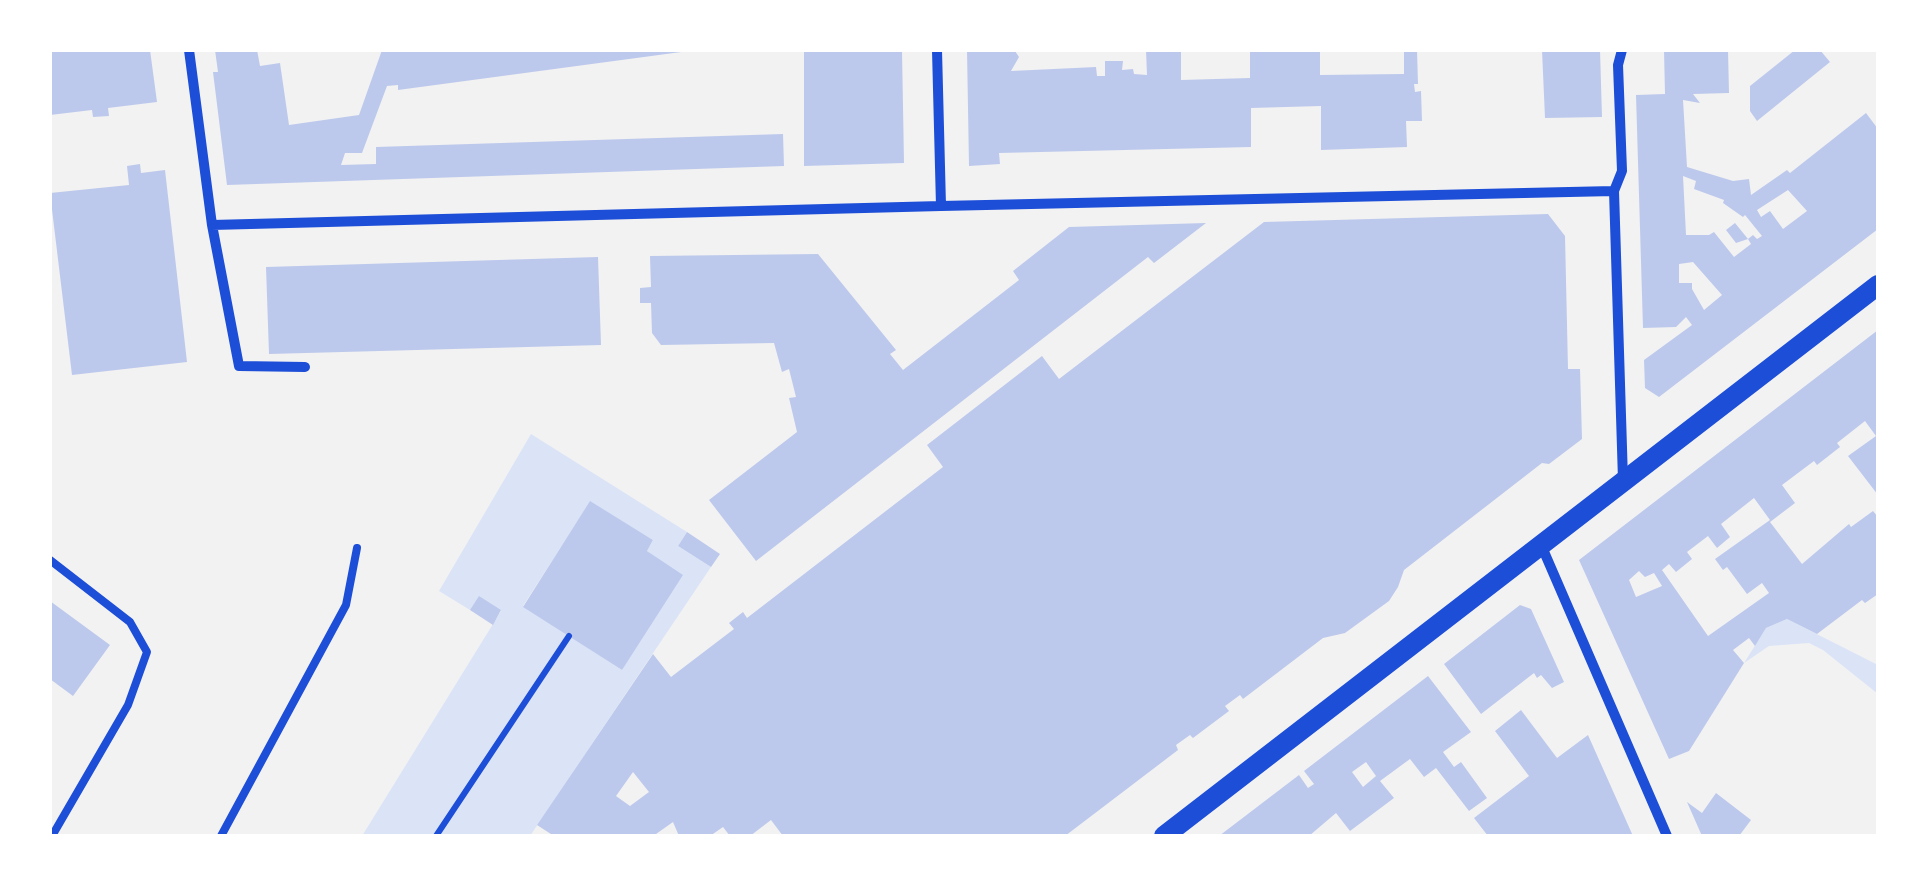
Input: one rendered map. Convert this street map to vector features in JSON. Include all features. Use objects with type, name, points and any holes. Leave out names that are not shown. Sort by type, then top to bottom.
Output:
[{"type":"main road","points":[[1164,836],[1878,285]]},
{"type":"street","points":[[189,50],[212,224],[238,366],[305,367]]},
{"type":"street","points":[[937,50],[941,206]]},
{"type":"street","points":[[1622,50],[1618,66],[1622,170],[1614,191],[1623,482]]},
{"type":"street","points":[[212,224],[1614,191]]},
{"type":"street","points":[[1542,546],[1667,836]]},
{"type":"lane","points":[[221,836],[346,605],[357,548]]},
{"type":"lane","points":[[50,560],[130,622],[146,652],[128,705],[52,836]]},
{"type":"path","points":[[436,836],[569,636]]},
{"type":"shaded area","points":[[531,434],[687,532],[678,546],[711,567],[530,836],[362,836],[501,611],[470,610],[439,591]],"holes":[[[590,502],[653,540],[647,551],[657,559],[622,670],[523,606]]]},
{"type":"shaded area","points":[[1787,619],[1878,665],[1878,694],[1809,643],[1769,646],[1744,663],[1766,628]]},
{"type":"building","points":[[50,50],[150,50],[157,102],[108,108],[109,116],[93,117],[92,110],[50,115]]},
{"type":"building","points":[[215,50],[257,50],[260,66],[280,63],[289,125],[359,115],[382,50],[696,50],[398,90],[398,85],[387,86],[362,153],[345,153],[341,165],[376,164],[376,147],[783,134],[784,166],[227,185],[213,72],[218,72]]},
{"type":"building","points":[[967,50],[1015,51],[1019,57],[1011,71],[1096,67],[1097,76],[1105,76],[1105,61],[1123,61],[1122,70],[1133,69],[1134,74],[1147,75],[1146,50],[1181,50],[1181,80],[1250,78],[1250,50],[1320,50],[1320,75],[1404,74],[1404,50],[1417,50],[1418,84],[1414,84],[1415,92],[1421,91],[1422,121],[1406,121],[1407,147],[1321,150],[1321,106],[1251,108],[1251,147],[999,153],[1000,164],[969,166]]},
{"type":"building","points":[[1542,50],[1600,50],[1602,117],[1545,118]]},
{"type":"building","points":[[1664,50],[1728,50],[1729,93],[1693,94],[1700,103],[1683,100],[1687,167],[1733,181],[1749,179],[1751,195],[1787,170],[1790,173],[1866,113],[1878,129],[1878,229],[1659,397],[1645,388],[1644,360],[1692,325],[1686,317],[1676,327],[1643,328],[1636,95],[1665,94]],"holes":[[[1683,176],[1696,181],[1694,189],[1724,200],[1723,203],[1745,215],[1762,236],[1757,239],[1753,235],[1748,239],[1751,244],[1734,257],[1714,232],[1686,235]],[[1788,190],[1807,211],[1783,229],[1770,211],[1761,217],[1757,210]],[[1693,262],[1722,295],[1704,310],[1692,283],[1679,283],[1679,264]]]},
{"type":"building","points":[[1795,50],[1820,50],[1830,62],[1757,121],[1750,111],[1750,86]]},
{"type":"building","points":[[902,51],[904,163],[804,166],[804,52]]},
{"type":"building","points":[[140,164],[141,173],[165,170],[187,362],[72,375],[50,193],[129,185],[127,166]]},
{"type":"building","points":[[1548,214],[1565,236],[1568,369],[1580,369],[1582,439],[1549,464],[1542,463],[1404,570],[1389,601],[1345,633],[1323,638],[1243,699],[1240,695],[1225,706],[1229,711],[1193,738],[1190,735],[1176,745],[1178,750],[1065,836],[783,836],[771,820],[750,836],[730,836],[723,827],[710,836],[679,836],[673,822],[658,836],[554,836],[537,825],[653,654],[671,677],[734,629],[729,623],[743,612],[747,618],[943,467],[927,445],[1042,356],[1059,379],[1264,222]],"holes":[[[633,772],[649,792],[630,806],[616,796]]]},
{"type":"building","points":[[1206,223],[1154,263],[1148,257],[756,561],[709,500],[797,432],[789,398],[796,397],[789,369],[782,372],[774,343],[661,345],[652,333],[651,303],[640,303],[640,288],[651,287],[650,256],[818,254],[896,350],[890,354],[903,370],[1019,280],[1013,271],[1069,227]]},
{"type":"building","points":[[1735,223],[1748,239],[1736,243],[1726,230]]},
{"type":"building","points":[[598,257],[601,345],[269,354],[266,267]]},
{"type":"building","points":[[1878,330],[1878,495],[1848,456],[1876,436],[1865,421],[1817,465],[1814,461],[1782,485],[1795,503],[1770,522],[1802,564],[1849,524],[1851,527],[1873,511],[1878,517],[1878,594],[1865,603],[1862,600],[1817,634],[1787,619],[1766,628],[1755,646],[1749,638],[1733,650],[1744,663],[1689,751],[1669,759],[1579,560]],"holes":[[[1754,498],[1770,520],[1715,559],[1723,570],[1727,567],[1747,594],[1762,583],[1769,593],[1708,636],[1662,570],[1669,564],[1676,572],[1692,559],[1687,552],[1708,536],[1717,548],[1730,537],[1721,524]],[[1639,571],[1645,577],[1654,573],[1662,586],[1636,597],[1629,580]]]},
{"type":"building","points":[[590,501],[653,540],[647,551],[683,575],[622,670],[523,607]]},
{"type":"building","points":[[687,532],[720,554],[711,567],[678,546]]},
{"type":"building","points":[[479,596],[501,610],[493,625],[470,610]]},
{"type":"building","points":[[50,601],[110,645],[73,696],[50,679]]},
{"type":"building","points":[[1520,605],[1531,609],[1564,682],[1552,688],[1534,673],[1481,714],[1444,664]]},
{"type":"building","points":[[1428,676],[1471,732],[1443,752],[1454,767],[1461,762],[1487,798],[1469,811],[1436,768],[1424,777],[1410,759],[1380,781],[1394,798],[1350,831],[1336,813],[1309,836],[1219,836],[1299,775],[1308,788],[1314,784],[1304,771]],"holes":[[[1366,762],[1376,776],[1363,787],[1352,772]]]},
{"type":"building","points":[[1521,710],[1557,758],[1588,735],[1633,836],[1488,836],[1474,818],[1529,776],[1495,731]]},
{"type":"building","points":[[1716,793],[1751,820],[1739,836],[1702,836],[1687,802],[1702,813]]}]
